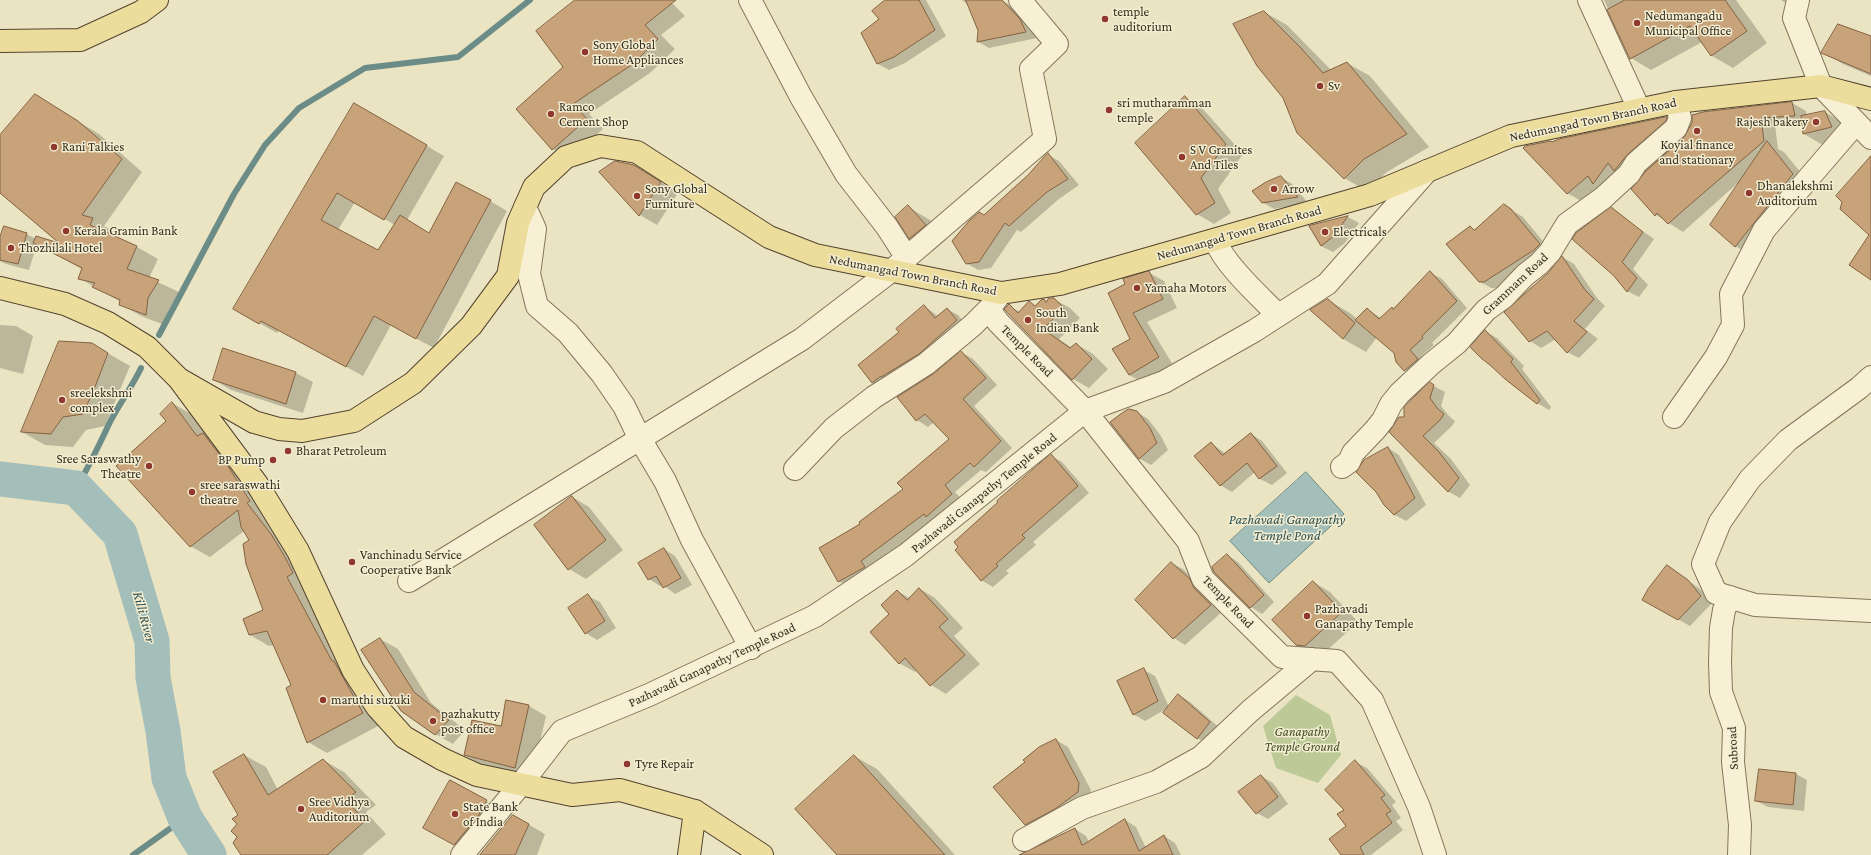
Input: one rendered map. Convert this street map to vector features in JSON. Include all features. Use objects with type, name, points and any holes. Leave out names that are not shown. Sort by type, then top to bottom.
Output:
[{"type":"main road","points":[[0,41],[80,40],[141,12],[157,0]]},
{"type":"main road","name":"Nedumangad Town Branch Road","points":[[179,379],[254,422],[279,429],[302,431],[354,421],[413,383],[471,326],[508,276],[518,223],[534,187],[566,157],[600,146],[637,152],[769,237],[815,255],[899,264],[995,301],[1060,284],[1370,195],[1511,136],[1676,102],[1821,86],[1871,99]]},
{"type":"main road","points":[[0,288],[65,304],[108,323],[147,347],[179,379],[257,484],[298,551],[353,670],[377,707],[404,737],[442,759],[477,775],[572,795],[620,790],[695,811],[762,855]]},
{"type":"main road","points":[[689,855],[695,811]]},
{"type":"street","points":[[750,0],[801,97],[846,174],[887,227],[899,264]]},
{"type":"street","points":[[409,581],[802,339],[899,264],[1045,139],[1031,70],[1057,44],[1020,0]]},
{"type":"street","points":[[1589,0],[1639,109]]},
{"type":"street","points":[[1674,417],[1716,357],[1733,325],[1731,294],[1764,230],[1864,130],[1821,86],[1794,18],[1798,0]]},
{"type":"street","name":"Grammam Road","points":[[1342,467],[1349,462],[1353,453],[1375,430],[1388,413],[1391,404],[1400,393],[1457,343],[1486,310],[1504,297],[1525,275],[1539,264],[1550,252],[1567,224],[1603,198],[1629,174],[1636,163],[1676,128],[1680,118],[1676,102]]},
{"type":"street","name":"Pazhavadi Ganapathy Temple Road","points":[[462,855],[521,784],[562,731],[649,695],[751,648],[815,616],[906,556],[1085,411],[1164,382],[1277,316],[1327,284],[1427,171]]},
{"type":"street","points":[[525,207],[535,229],[529,274],[536,306],[568,333],[602,374],[624,406],[640,439],[665,481],[692,540],[751,648]]},
{"type":"street","points":[[1215,240],[1230,264],[1272,308],[1277,316]]},
{"type":"street","points":[[795,469],[834,428],[874,397],[926,364],[973,325],[995,301]]},
{"type":"street","name":"Temple Road","points":[[995,301],[998,322],[1085,411],[1188,542],[1203,579],[1282,657],[1337,661],[1372,700],[1419,807],[1435,855]]},
{"type":"street","points":[[1727,603],[1716,593],[1703,564],[1720,522],[1750,479],[1788,440],[1859,388],[1871,377]]},
{"type":"street","points":[[1702,594],[1727,603],[1871,611]]},
{"type":"street","name":"Subroad","points":[[1727,603],[1720,628],[1721,692],[1734,728],[1733,762],[1740,825],[1739,855]]},
{"type":"street","points":[[1024,840],[1082,808],[1156,782],[1201,757],[1250,711],[1312,659]]},
{"type":"green space","name":"Ganapathy Temple Ground","points":[[1296,695],[1330,715],[1341,755],[1318,783],[1276,768],[1263,726]]},
{"type":"water","name":"Pazhavadi Ganapathy Temple Pond","points":[[1306,472],[1344,514],[1269,583],[1230,541]]},
{"type":"building","points":[[575,0],[676,0],[645,25],[658,39],[633,64],[573,104],[587,119],[552,150],[516,109],[563,67],[536,31]]},
{"type":"building","points":[[885,0],[919,0],[935,30],[894,57],[877,64],[861,33],[879,19],[872,11]]},
{"type":"building","points":[[966,0],[1002,0],[1020,19],[1026,32],[977,42],[978,31]]},
{"type":"building","points":[[1625,0],[1725,0],[1747,31],[1711,56],[1690,26],[1630,59],[1607,10]]},
{"type":"building","name":"Sv","points":[[1264,11],[1301,48],[1323,73],[1347,62],[1407,134],[1364,159],[1344,179],[1297,133],[1283,98],[1257,66],[1233,24]]},
{"type":"building","points":[[1838,24],[1871,36],[1871,74],[1821,53]]},
{"type":"building","name":"Rani Talkies","points":[[35,94],[78,121],[122,159],[82,215],[93,218],[90,225],[137,246],[127,269],[159,280],[148,298],[146,315],[119,305],[120,300],[92,287],[95,283],[78,279],[82,268],[33,243],[36,236],[59,243],[0,193],[0,135]]},
{"type":"building","name":"S V Granites And Tiles","points":[[1185,96],[1226,144],[1201,178],[1215,203],[1196,215],[1135,143]]},
{"type":"building","points":[[1792,102],[1795,116],[1761,118],[1764,141],[1668,224],[1657,213],[1655,216],[1631,189],[1646,171],[1684,137],[1692,123],[1692,115],[1703,112]]},
{"type":"building","points":[[354,103],[427,145],[384,220],[337,193],[321,220],[378,250],[400,215],[429,233],[456,182],[491,200],[416,339],[374,316],[346,367],[261,321],[259,324],[233,309]]},
{"type":"building","name":"Rajesh bakery","points":[[1825,111],[1832,127],[1803,134],[1801,116]]},
{"type":"building","points":[[1667,117],[1666,121],[1628,154],[1614,171],[1608,163],[1593,184],[1588,176],[1567,194],[1523,148],[1525,146],[1552,142],[1559,139]]},
{"type":"building","name":"Dhanalekshmi Auditorium","points":[[1767,141],[1793,174],[1735,247],[1710,225]]},
{"type":"building","points":[[1048,153],[1068,179],[1047,192],[1009,226],[1005,223],[979,262],[966,264],[952,241],[969,221],[979,212],[984,215],[1028,175]]},
{"type":"building","points":[[1871,156],[1871,280],[1849,265],[1869,235],[1840,209],[1842,202],[1836,196]]},
{"type":"building","name":"Sony Global Furniture","points":[[615,161],[634,165],[661,182],[639,216],[599,172]]},
{"type":"building","name":"Arrow","points":[[1281,176],[1298,197],[1262,203],[1252,191],[1266,182]]},
{"type":"building","points":[[1504,204],[1511,209],[1540,244],[1534,250],[1484,282],[1479,282],[1446,244],[1470,226],[1474,230]]},
{"type":"building","points":[[908,205],[926,225],[909,239],[895,217]]},
{"type":"building","points":[[1611,207],[1643,232],[1622,262],[1637,278],[1627,292],[1614,276],[1572,239],[1576,233]]},
{"type":"building","name":"Electricals","points":[[1348,216],[1334,236],[1321,246],[1309,226]]},
{"type":"building","name":"Thozhilali Hotel","points":[[4,226],[27,233],[18,264],[0,260],[0,237]]},
{"type":"building","points":[[1562,256],[1585,290],[1594,299],[1574,321],[1587,332],[1567,353],[1547,331],[1529,342],[1504,312],[1548,273]]},
{"type":"building","points":[[1149,271],[1163,299],[1133,313],[1159,357],[1129,375],[1112,349],[1130,339],[1108,293],[1125,284],[1123,279]]},
{"type":"building","points":[[1430,271],[1457,301],[1410,350],[1418,359],[1404,371],[1396,362],[1394,353],[1355,320],[1367,308],[1379,319],[1392,307],[1393,309]]},
{"type":"building","points":[[1049,298],[1054,298],[1064,308],[1043,329],[1070,348],[1076,343],[1092,359],[1072,380],[1004,309],[1009,304],[1018,313],[1029,301],[1035,306],[1041,300],[1044,299],[1046,302]]},
{"type":"building","points":[[1328,299],[1355,323],[1343,339],[1310,310]]},
{"type":"building","points":[[924,305],[935,318],[947,308],[957,320],[919,354],[881,376],[872,383],[858,365],[899,332],[896,329]]},
{"type":"building","points":[[1485,330],[1513,359],[1511,362],[1540,400],[1537,404],[1505,379],[1470,347]]},
{"type":"building","name":"sreelekshmi complex","points":[[59,341],[92,343],[108,353],[95,387],[83,414],[63,417],[51,434],[21,432]]},
{"type":"building","points":[[223,348],[296,372],[286,404],[213,380]]},
{"type":"building","points":[[961,351],[986,378],[963,399],[1001,441],[974,467],[970,463],[945,485],[952,494],[926,517],[924,514],[861,561],[865,567],[838,582],[819,548],[860,524],[859,522],[903,489],[897,483],[949,439],[925,414],[916,421],[897,397],[933,374]]},
{"type":"building","points":[[1430,382],[1434,385],[1430,398],[1437,408],[1444,414],[1440,420],[1423,436],[1439,452],[1459,478],[1448,492],[1389,432],[1399,417],[1404,417],[1404,407]]},
{"type":"building","points":[[172,402],[197,436],[203,433],[226,463],[250,501],[247,503],[271,534],[293,573],[287,577],[332,661],[334,661],[363,713],[307,743],[286,688],[291,685],[267,631],[249,635],[243,619],[263,610],[246,564],[243,544],[249,540],[241,527],[238,510],[190,547],[116,466],[166,421],[160,414]]},
{"type":"building","points":[[1129,409],[1137,411],[1150,428],[1157,443],[1139,459],[1110,422]]},
{"type":"building","points":[[1251,433],[1277,466],[1259,479],[1247,463],[1220,486],[1194,456],[1211,442],[1222,455]]},
{"type":"building","points":[[1388,447],[1415,498],[1394,515],[1384,505],[1376,492],[1356,472],[1364,460]]},
{"type":"building","points":[[1051,454],[1078,486],[1022,535],[1025,538],[996,564],[998,566],[981,581],[955,550],[958,547],[954,542],[998,502],[997,501]]},
{"type":"building","points":[[572,496],[606,540],[568,570],[534,525]]},
{"type":"building","points":[[664,548],[681,578],[663,588],[656,576],[648,580],[638,563]]},
{"type":"building","points":[[1227,554],[1264,595],[1250,608],[1214,572],[1212,567]]},
{"type":"building","points":[[1171,562],[1190,579],[1194,588],[1211,605],[1173,639],[1135,600]]},
{"type":"building","points":[[1667,565],[1688,580],[1701,596],[1678,620],[1642,600],[1648,589]]},
{"type":"building","name":"Pazhavadi Ganapathy Temple","points":[[1313,581],[1342,612],[1305,646],[1296,645],[1272,620]]},
{"type":"building","points":[[919,588],[948,619],[939,627],[965,655],[930,686],[905,658],[899,664],[870,632],[889,614],[881,605],[897,590],[907,600]]},
{"type":"building","points":[[588,594],[605,621],[585,634],[568,608]]},
{"type":"building","points":[[380,638],[414,692],[449,720],[435,735],[401,711],[361,650]]},
{"type":"building","points":[[1144,668],[1158,701],[1133,715],[1117,681]]},
{"type":"building","points":[[1178,694],[1210,722],[1197,739],[1163,713]]},
{"type":"building","points":[[506,700],[529,705],[515,768],[464,755],[472,720],[501,726]]},
{"type":"building","points":[[1056,739],[1079,783],[1078,792],[1055,809],[1025,825],[993,787],[1025,762],[1023,760],[1039,747]]},
{"type":"building","name":"Sree Vidhya Auditorium","points":[[244,754],[268,795],[323,759],[356,792],[346,800],[365,821],[327,855],[241,855],[233,843],[237,837],[231,831],[237,824],[232,819],[238,815],[213,772]]},
{"type":"building","points":[[854,755],[945,855],[837,855],[795,809]]},
{"type":"building","points":[[1355,760],[1385,795],[1381,798],[1391,811],[1386,814],[1392,823],[1360,847],[1364,855],[1341,855],[1329,839],[1346,826],[1337,814],[1344,810],[1325,790]]},
{"type":"building","points":[[1759,769],[1796,773],[1793,805],[1755,801]]},
{"type":"building","points":[[1261,775],[1278,797],[1256,814],[1238,792]]},
{"type":"building","name":"State Bank of India","points":[[450,780],[487,800],[478,816],[454,845],[423,828]]},
{"type":"building","points":[[513,815],[529,824],[515,855],[480,855]]},
{"type":"building","points":[[1125,819],[1139,851],[1164,835],[1173,855],[1019,855],[1075,828],[1082,845]]},
{"type":"waterway","points":[[159,335],[234,194],[265,145],[299,108],[365,68],[458,57],[530,0]]},
{"type":"waterway","points":[[76,488],[90,464],[114,415],[141,368]]},
{"type":"waterway","name":"Killi River","points":[[0,479],[76,488],[120,534],[152,641],[153,678],[163,731],[169,778],[185,818],[209,855]]},
{"type":"waterway","points":[[133,855],[185,818]]},
{"type":"place","name":"temple auditorium","points":[[1105,19]]},
{"type":"place","name":"Nedumangadu Municipal Office","points":[[1637,23]]},
{"type":"place","name":"Sony Global Home Appliances","points":[[585,52]]},
{"type":"place","name":"Sv","points":[[1320,86]]},
{"type":"place","name":"sri mutharamman temple","points":[[1109,110]]},
{"type":"place","name":"Ramco Cement Shop","points":[[551,114]]},
{"type":"place","name":"Rajesh bakery","points":[[1816,122]]},
{"type":"place","name":"Koyial finance and stationary","points":[[1697,131]]},
{"type":"place","name":"Rani Talkies","points":[[54,147]]},
{"type":"place","name":"S V Granites And Tiles","points":[[1182,157]]},
{"type":"place","name":"Arrow","points":[[1274,189]]},
{"type":"place","name":"Dhanalekshmi Auditorium","points":[[1749,193]]},
{"type":"place","name":"Sony Global Furniture","points":[[637,196]]},
{"type":"place","name":"Kerala Gramin Bank","points":[[66,231]]},
{"type":"place","name":"Electricals","points":[[1325,232]]},
{"type":"place","name":"Thozhilali Hotel","points":[[11,248]]},
{"type":"place","name":"Yamaha Motors","points":[[1137,288]]},
{"type":"place","name":"South Indian Bank","points":[[1028,320]]},
{"type":"place","name":"sreelekshmi complex","points":[[62,400]]},
{"type":"place","name":"Bharat Petroleum","points":[[288,451]]},
{"type":"place","name":"BP Pump","points":[[273,460]]},
{"type":"place","name":"Sree Saraswathy Theatre","points":[[149,466]]},
{"type":"place","name":"sree saraswathi theatre","points":[[192,492]]},
{"type":"place","name":"Vanchinadu Service Cooperative Bank","points":[[352,562]]},
{"type":"place","name":"Pazhavadi Ganapathy Temple","points":[[1307,616]]},
{"type":"place","name":"maruthi suzuki","points":[[323,700]]},
{"type":"place","name":"pazhakutty post office","points":[[433,721]]},
{"type":"place","name":"Tyre Repair","points":[[627,764]]},
{"type":"place","name":"Sree Vidhya Auditorium","points":[[301,809]]},
{"type":"place","name":"State Bank of India","points":[[455,814]]}]
